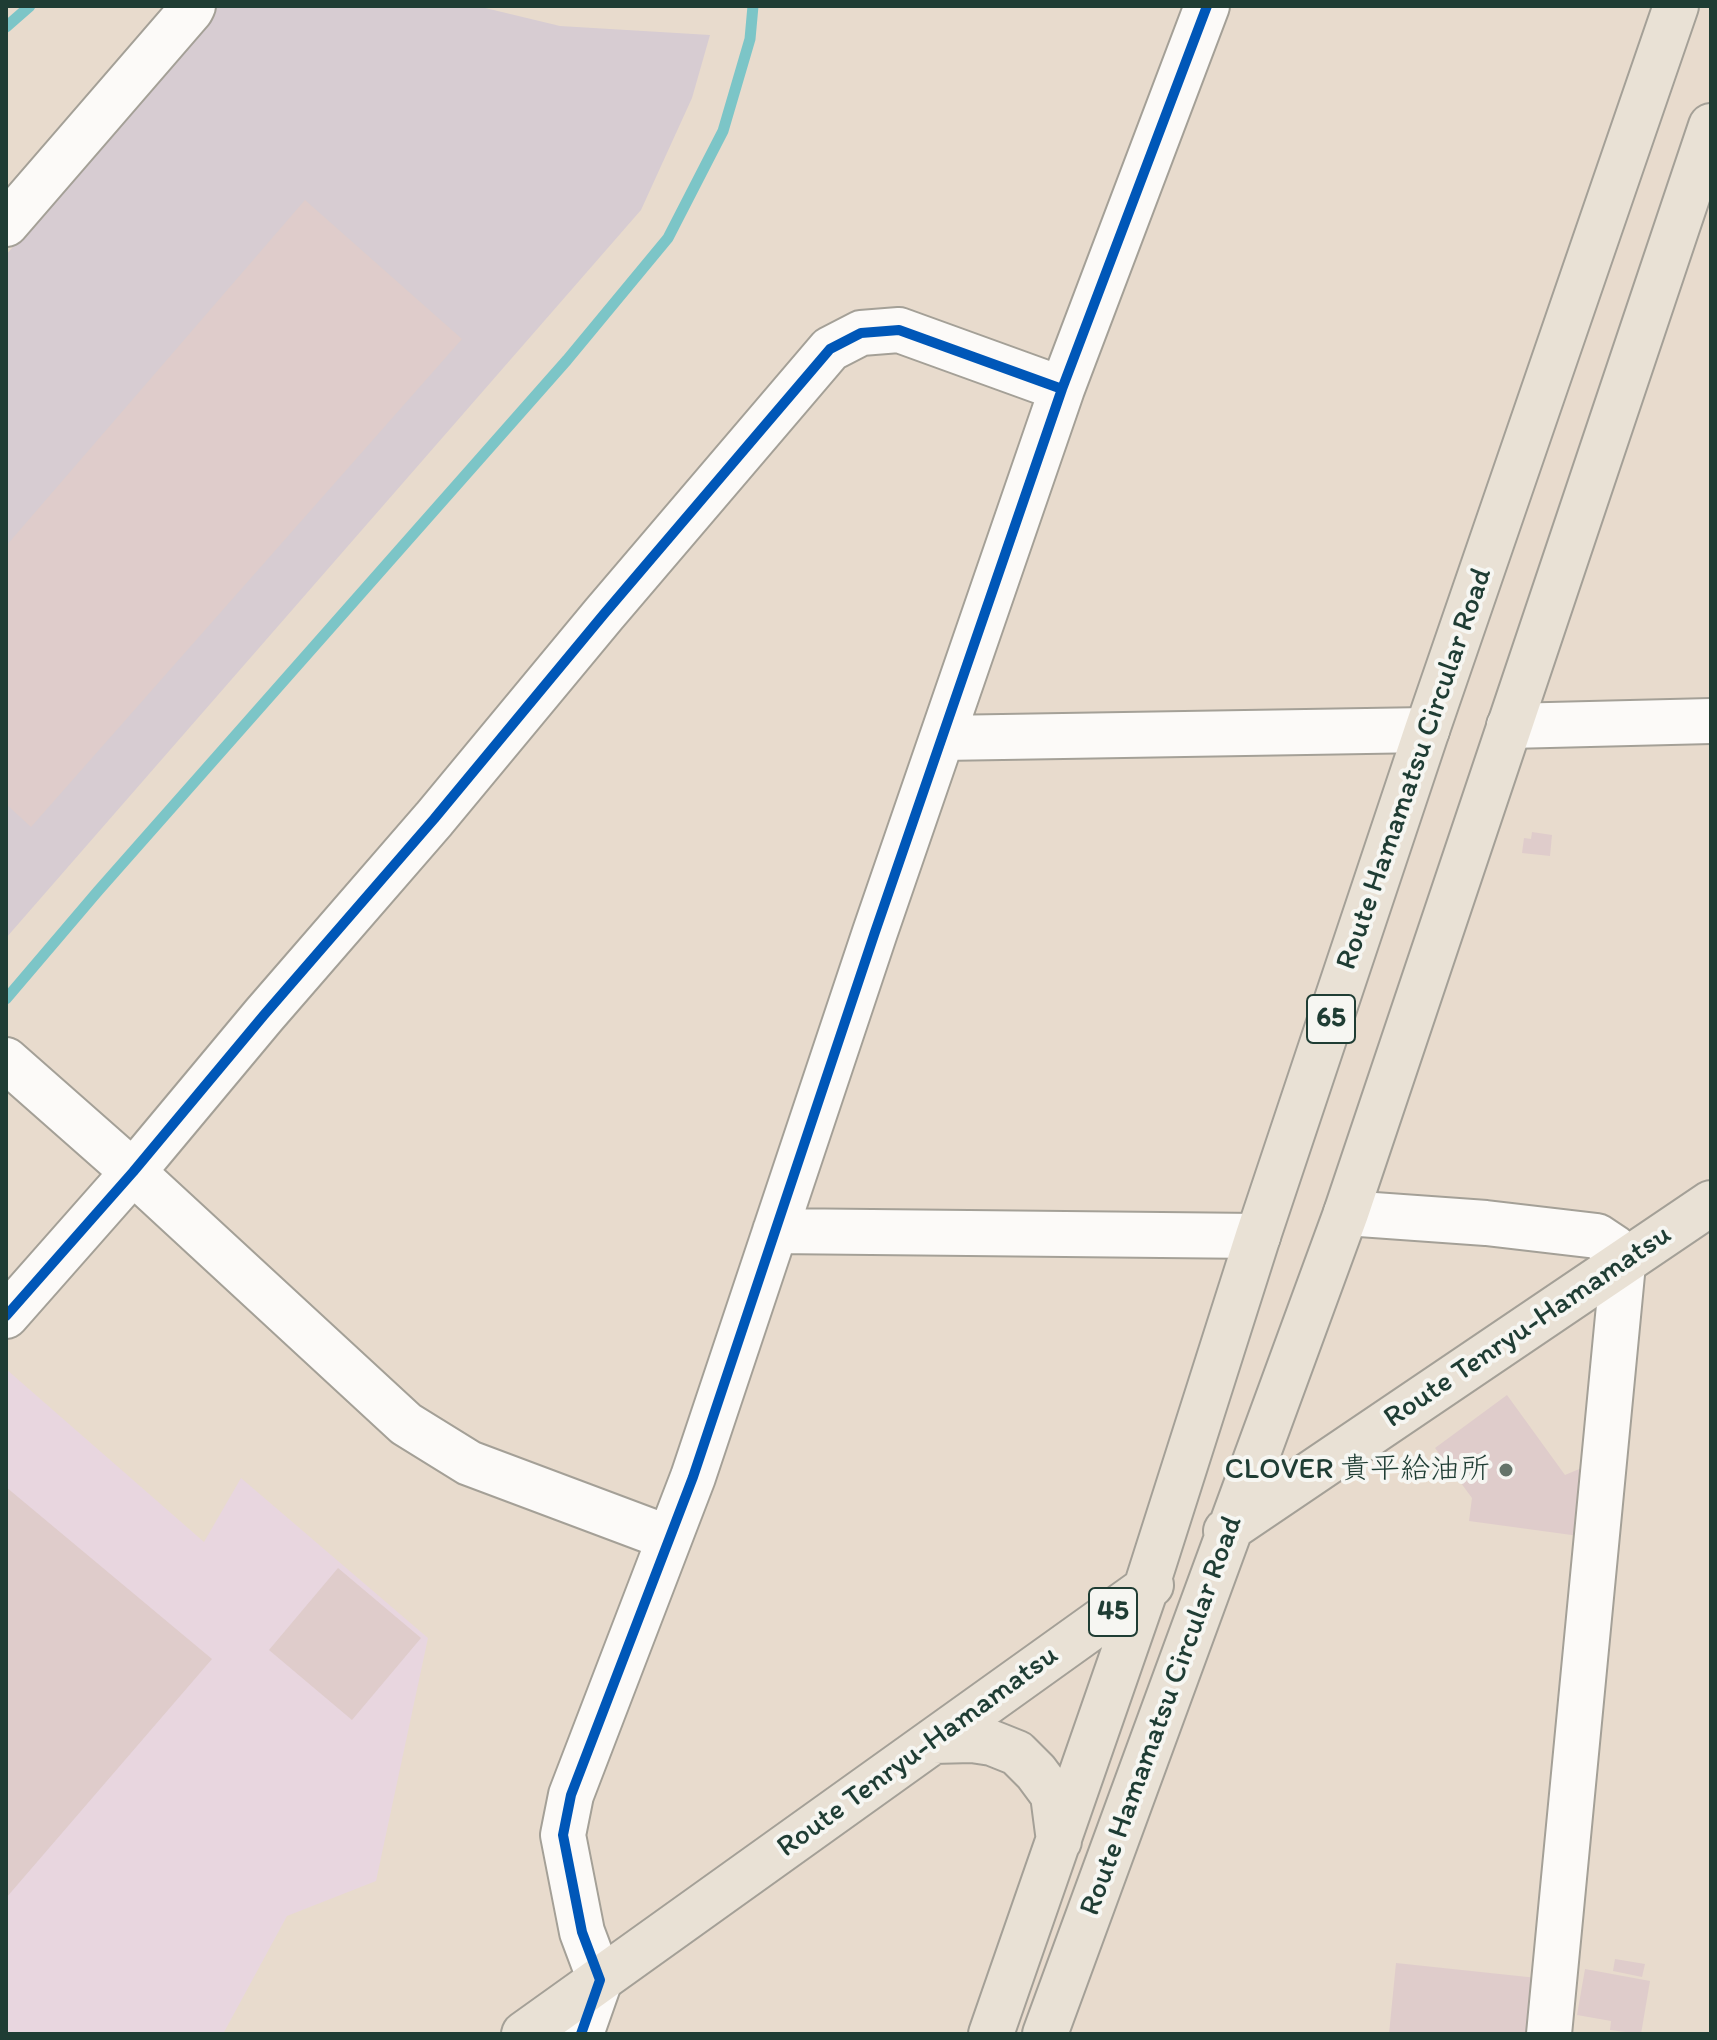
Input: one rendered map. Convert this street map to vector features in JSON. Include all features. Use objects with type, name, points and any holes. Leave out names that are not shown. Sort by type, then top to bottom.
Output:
[{"type":"main road","name":"Route Hamamatsu Circular Road","points":[[991,2034],[1146,1588],[1258,1236],[1427,730],[1676,6]]},
{"type":"main road","name":"Route Hamamatsu Circular Road","points":[[1045,2034],[1346,1213],[1711,126]]},
{"type":"main road","name":"Route Tenryu-Hamamatsu","points":[[524,2034],[1232,1526],[1711,1203]]},
{"type":"main road","points":[[933,1741],[972,1740],[992,1743],[1017,1753],[1053,1795],[1059,1843]]},
{"type":"street","points":[[6,224],[193,6]]},
{"type":"street","points":[[581,2034],[600,1980],[582,1932],[563,1835],[571,1795],[693,1477],[1062,389],[1207,6]]},
{"type":"street","points":[[6,1316],[434,819],[830,349],[861,333],[899,330],[1062,389]]},
{"type":"street","points":[[1509,726],[1711,721]]},
{"type":"street","points":[[942,738],[1427,730]]},
{"type":"street","points":[[6,1060],[133,1172],[406,1424],[469,1463],[669,1538]]},
{"type":"street","points":[[1346,1213],[1486,1223],[1597,1236],[1615,1248],[1623,1264],[1549,2034]]},
{"type":"street","points":[[775,1231],[1258,1236]]},
{"type":"shaded area","points":[[209,6],[477,6],[560,26],[710,35],[692,98],[641,210],[6,938],[6,255],[202,28]]},
{"type":"shaded area","points":[[6,1369],[204,1542],[241,1478],[428,1638],[376,1881],[287,1916],[223,2034],[6,2034]]},
{"type":"building","points":[[305,200],[462,339],[31,827],[6,804],[6,546]]},
{"type":"building","points":[[1532,832],[1552,835],[1550,856],[1522,853],[1524,838],[1531,839]]},
{"type":"building","name":"CLOVER 貴平給油所","points":[[1507,1395],[1565,1475],[1589,1465],[1579,1536],[1469,1521],[1472,1498],[1435,1448]]},
{"type":"building","points":[[6,1487],[212,1659],[6,1898]]},
{"type":"building","points":[[338,1568],[421,1638],[352,1720],[269,1650]]},
{"type":"building","points":[[1615,1959],[1645,1964],[1642,1977],[1613,1971]]},
{"type":"building","points":[[1396,1963],[1537,1978],[1531,2034],[1389,2034]]},
{"type":"building","points":[[1585,1969],[1650,1981],[1641,2034],[1610,2030],[1611,2021],[1577,2015]]},
{"type":"waterway","points":[[6,27],[30,6]]},
{"type":"waterway","points":[[6,999],[567,360],[668,238],[723,131],[750,39],[753,6]]},
{"type":"cycle path","points":[[581,2034],[600,1980],[582,1932],[563,1835],[571,1795],[693,1477],[875,932],[1062,389],[1207,6]]},
{"type":"cycle path","points":[[6,1316],[434,819],[830,349],[861,333],[899,330],[1062,389]]},
{"type":"place","name":"CLOVER 貴平給油所","points":[[1506,1470]]}]
